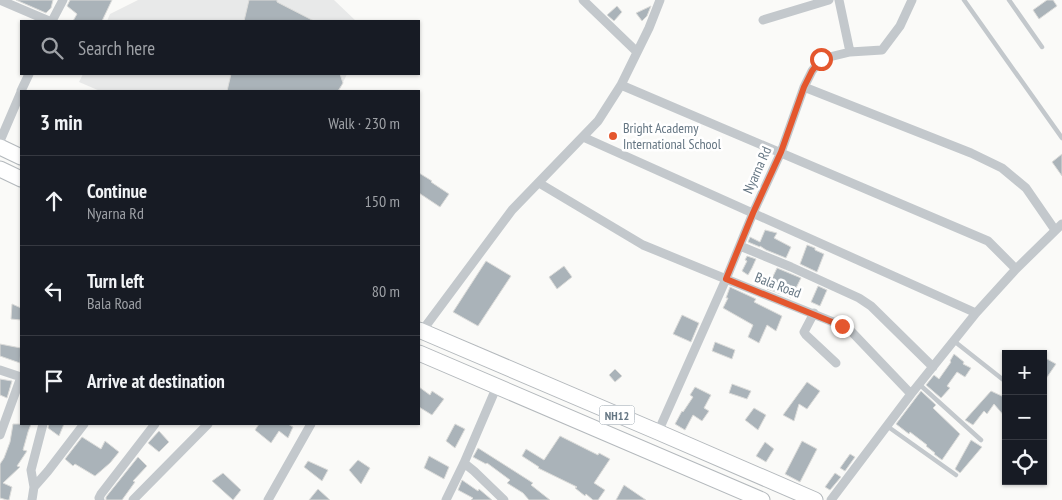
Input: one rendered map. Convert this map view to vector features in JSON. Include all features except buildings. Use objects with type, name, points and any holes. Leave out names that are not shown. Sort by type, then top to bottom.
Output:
[{"type":"highway","points":[[0,147],[20,156]]},
{"type":"highway","points":[[11,174],[20,158]]},
{"type":"highway","name":"NH12","points":[[420,330],[815,500]]},
{"type":"highway","name":"NH12","points":[[420,353],[762,500]]},
{"type":"highway","points":[[480,379],[488,360]]},
{"type":"highway","points":[[592,427],[600,408]]},
{"type":"highway","points":[[706,476],[716,457]]},
{"type":"street","points":[[0,0],[48,20]]},
{"type":"street","points":[[51,20],[63,0]]},
{"type":"street","points":[[583,0],[638,52]]},
{"type":"street","points":[[420,330],[512,210],[598,121],[621,85],[638,52],[660,0]]},
{"type":"street","points":[[763,20],[828,0]]},
{"type":"street","points":[[839,0],[850,52]]},
{"type":"street","name":"Nyarna Rd","points":[[658,432],[781,152],[804,87],[812,71],[821,59],[850,52],[882,50],[900,26],[912,0]]},
{"type":"street","points":[[21,90],[29,75]]},
{"type":"street","points":[[621,85],[988,241],[1016,269]]},
{"type":"street","points":[[804,87],[971,153],[1002,168],[1026,188],[1058,227],[976,313],[886,426],[831,500]]},
{"type":"street","points":[[0,141],[20,93]]},
{"type":"street","points":[[583,137],[976,313]]},
{"type":"street","name":"Bala Road","points":[[539,183],[643,245],[852,330],[911,394]]},
{"type":"street","points":[[740,246],[790,266],[859,298],[871,306],[933,367]]},
{"type":"street","points":[[814,313],[804,332],[836,363]]},
{"type":"street","points":[[0,370],[20,377]]},
{"type":"street","points":[[0,435],[20,380]]},
{"type":"street","points":[[446,500],[497,386]]},
{"type":"street","points":[[32,500],[34,487],[31,470],[43,425]]},
{"type":"street","points":[[34,487],[48,472],[83,425]]},
{"type":"street","points":[[100,500],[101,494],[153,425]]},
{"type":"street","points":[[133,500],[205,425]]},
{"type":"street","points":[[268,500],[310,425]]},
{"type":"street","points":[[464,463],[504,500]]},
{"type":"lane","points":[[964,0],[1062,138]]},
{"type":"lane","points":[[1009,0],[1042,47]]},
{"type":"lane","points":[[954,340],[1002,379]]},
{"type":"lane","points":[[919,384],[982,440]]},
{"type":"lane","points":[[886,426],[956,476]]},
{"type":"shaded area","points":[[138,0],[334,0],[355,20],[107,20],[110,14]]},
{"type":"shaded area","points":[[82,75],[347,75],[339,90],[98,90],[79,82]]},
{"type":"place","name":"Bright Academy International School","points":[[613,136]]},
{"type":"route","points":[[821,59],[804,87],[781,152],[726,279],[814,313],[842,326]]}]
